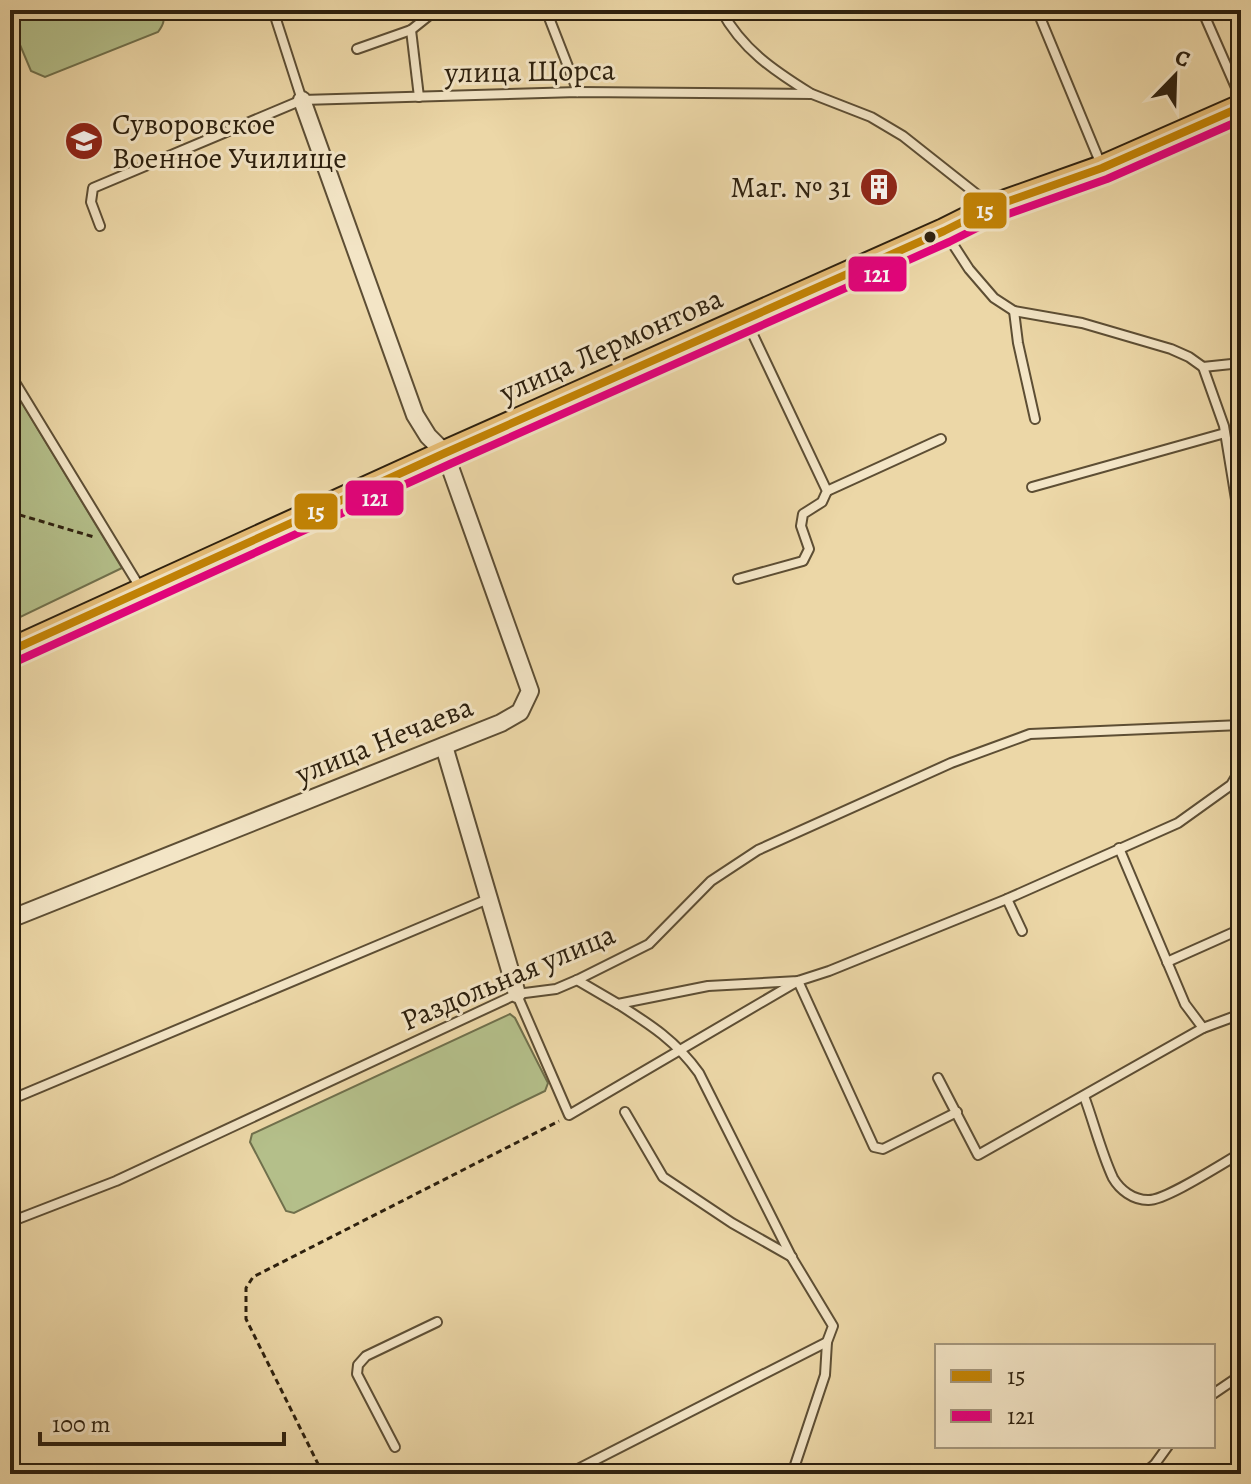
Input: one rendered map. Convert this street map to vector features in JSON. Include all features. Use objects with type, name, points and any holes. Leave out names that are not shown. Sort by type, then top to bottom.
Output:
[{"type":"main road","name":"улица Лермонтова","points":[[10,651],[992,207],[1102,168],[1241,107]]},
{"type":"street","points":[[302,100],[415,415],[428,436],[445,453]]},
{"type":"street","name":"улица Нечаева","points":[[10,919],[501,723],[520,712],[530,691],[445,453]]},
{"type":"street","points":[[444,746],[517,994]]},
{"type":"lane","points":[[273,10],[302,100]]},
{"type":"lane","points":[[357,49],[411,30],[436,10]]},
{"type":"lane","points":[[546,10],[578,92]]},
{"type":"lane","points":[[721,10],[747,48],[770,68],[812,94]]},
{"type":"lane","points":[[1037,10],[1102,168]]},
{"type":"lane","points":[[1202,10],[1241,99]]},
{"type":"lane","points":[[411,30],[419,97]]},
{"type":"lane","name":"улица Щорса","points":[[100,226],[91,202],[93,188],[302,100],[578,92],[812,94],[871,117],[903,136],[992,207]]},
{"type":"lane","points":[[944,231],[969,269],[994,298],[1014,311],[1082,323],[1171,349],[1203,367],[1225,433],[1241,530]]},
{"type":"lane","points":[[1014,311],[1035,419]]},
{"type":"lane","points":[[746,319],[827,491]]},
{"type":"lane","points":[[1203,367],[1241,363]]},
{"type":"lane","points":[[10,374],[143,592]]},
{"type":"lane","points":[[1032,487],[1225,433]]},
{"type":"lane","points":[[738,579],[803,561],[809,549],[801,526],[803,514],[822,502],[827,491],[941,439]]},
{"type":"lane","name":"Раздольная улица","points":[[10,1222],[116,1181],[517,994],[556,989],[577,980],[649,944],[711,881],[745,858],[963,758],[1030,734],[1241,725]]},
{"type":"lane","points":[[517,994],[569,1115],[798,981],[1007,899],[1178,823],[1231,785],[1241,768]]},
{"type":"lane","points":[[1119,848],[1185,1004],[1203,1028]]},
{"type":"lane","points":[[10,1100],[488,899]]},
{"type":"lane","points":[[1007,899],[1022,931]]},
{"type":"lane","points":[[1167,962],[1241,929]]},
{"type":"lane","points":[[577,980],[653,1026],[682,1049],[699,1073],[792,1258],[833,1326],[827,1342],[825,1375],[792,1474]]},
{"type":"lane","points":[[618,1004],[708,986],[798,981]]},
{"type":"lane","points":[[798,981],[874,1147],[883,1149],[957,1112]]},
{"type":"lane","points":[[938,1078],[978,1155],[1203,1028],[1241,1014]]},
{"type":"lane","points":[[1084,1096],[1114,1179],[1122,1191],[1133,1196],[1149,1201],[1164,1196],[1241,1153]]},
{"type":"lane","points":[[625,1112],[663,1177],[792,1258]]},
{"type":"lane","points":[[395,1447],[357,1374],[358,1365],[366,1356],[437,1322]]},
{"type":"lane","points":[[568,1474],[827,1342]]},
{"type":"lane","points":[[1215,1393],[1241,1375]]},
{"type":"lane","points":[[1143,1474],[1167,1448]]},
{"type":"path","points":[[10,512],[110,542]]},
{"type":"path","points":[[323,1474],[246,1319],[246,1288],[253,1277],[569,1115]]},
{"type":"green space","points":[[28,10],[162,10],[164,19],[158,32],[45,77],[31,71],[15,33],[16,20]]},
{"type":"green space","points":[[10,383],[122,568],[10,622]]},
{"type":"green space","points":[[510,1014],[515,1018],[548,1083],[545,1091],[294,1213],[286,1211],[250,1142],[252,1134]]},
{"type":"transit line","name":"15","points":[[10,651],[992,207],[1102,168],[1241,107]]},
{"type":"transit line","name":"121","points":[[15,662],[997,218],[1107,179],[1241,120]]},
{"type":"place","name":"Суворовское Военное Училище","points":[[84,141]]},
{"type":"place","name":"Маг. № 31","points":[[879,187]]}]
